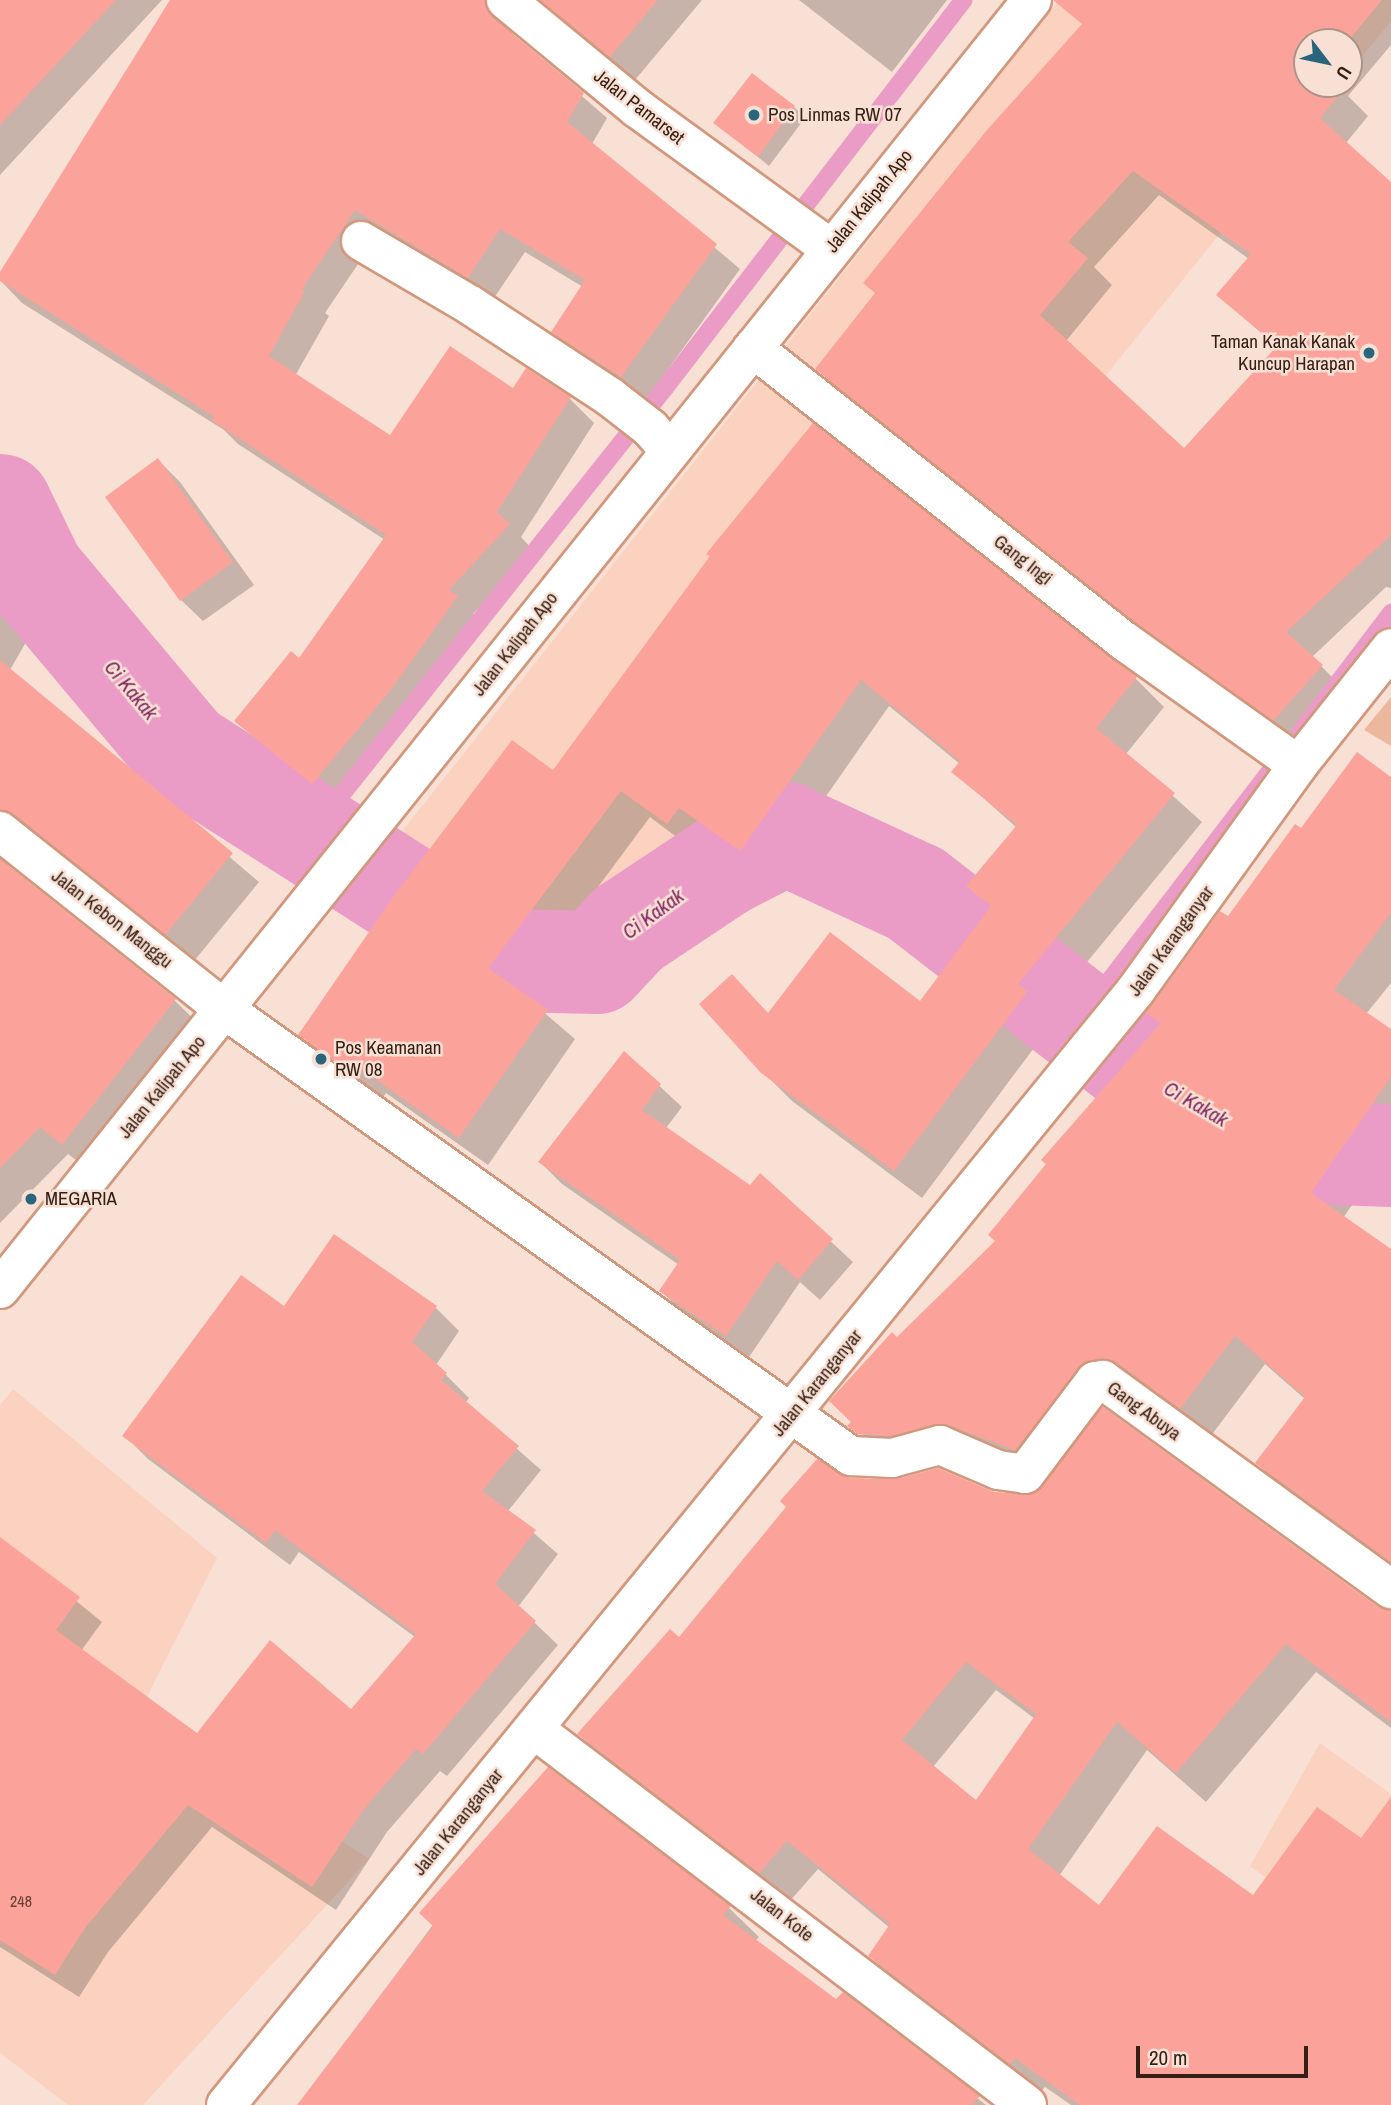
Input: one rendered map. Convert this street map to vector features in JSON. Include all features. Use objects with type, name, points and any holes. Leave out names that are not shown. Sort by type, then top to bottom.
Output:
[{"type":"street","name":"Jalan Pamarset","points":[[506,0],[637,108],[803,228]]},
{"type":"street","name":"Jalan Kalipah Apo","points":[[0,1289],[297,914],[384,809],[660,439],[753,348],[803,228],[1032,0]]},
{"type":"street","points":[[361,241],[470,305],[610,397],[660,439]]},
{"type":"street","name":"Gang Ingi","points":[[753,348],[1127,643],[1298,765]]},
{"type":"street","name":"Jalan Karanganyar","points":[[226,2105],[791,1414],[1065,1073],[1136,990],[1298,765],[1391,648]]},
{"type":"street","name":"Jalan Kebon Manggu","points":[[0,831],[224,1009],[791,1414]]},
{"type":"street","name":"Gang Abuya","points":[[791,1414],[851,1456],[892,1458],[940,1446],[998,1470],[1025,1474],[1095,1381],[1103,1380],[1391,1589]]},
{"type":"street","name":"Jalan Kote","points":[[534,1728],[1027,2105]]},
{"type":"shaded area","points":[[1059,0],[1391,0],[1391,21],[1363,56],[1363,28],[1293,28],[1293,98],[1329,98],[741,830],[632,928],[555,942],[396,839]]},
{"type":"shaded area","points":[[1391,697],[1391,746],[1364,730]]},
{"type":"shaded area","points":[[13,1389],[217,1558],[141,1709],[369,1859],[143,2105],[68,2105],[0,2053],[0,1405]]},
{"type":"shaded area","points":[[1320,1743],[1391,1794],[1391,2105],[1215,2105],[1332,1927],[1250,1866]]},
{"type":"building","points":[[0,0],[116,0],[0,125]]},
{"type":"building","points":[[170,0],[485,0],[492,17],[584,93],[567,122],[717,244],[621,377],[551,332],[585,280],[500,229],[468,278],[355,210],[302,289],[305,291],[269,356],[390,435],[450,346],[513,388],[526,368],[571,397],[497,512],[510,524],[449,590],[458,596],[390,691],[312,784],[234,721],[291,651],[299,658],[386,535],[211,420],[215,417],[0,281],[0,272]]},
{"type":"building","points":[[540,0],[658,0],[610,57]]},
{"type":"building","points":[[1053,0],[1382,0],[1359,28],[1293,28],[1293,98],[1337,98],[1320,118],[1391,182],[1391,535],[1286,632],[1323,665],[1273,721],[1140,626],[815,369],[875,293],[863,283],[987,130],[1082,24]],"holes":[[[1133,171],[1251,254],[1216,295],[1277,346],[1184,448],[1040,315],[1088,258],[1068,242]]]},
{"type":"building","name":"Pos Linmas RW 07","points":[[752,73],[795,106],[758,157],[713,123]]},
{"type":"building","points":[[813,423],[1137,677],[1096,728],[1175,793],[1018,984],[1028,991],[894,1171],[761,1073],[699,1004],[732,974],[768,1013],[830,932],[920,1001],[991,906],[966,886],[1017,825],[951,772],[960,761],[861,680],[740,851],[679,808],[667,824],[621,791],[488,968],[548,1010],[459,1138],[357,1066],[352,1073],[298,1035],[391,900],[512,740],[553,770],[710,556],[706,554]]},
{"type":"building","points":[[158,458],[233,562],[180,601],[105,497]]},
{"type":"building","points":[[0,660],[233,853],[165,935],[14,814],[0,810]]},
{"type":"building","points":[[1357,752],[1391,777],[1391,913],[1334,990],[1391,1029],[1391,1077],[1311,1193],[1391,1249],[1391,1562],[1255,1463],[1305,1397],[1235,1336],[1180,1409],[1116,1362],[1100,1358],[1085,1362],[1015,1450],[948,1425],[890,1436],[858,1434],[847,1426],[851,1422],[829,1401],[892,1332],[897,1337],[995,1241],[988,1235],[1046,1164],[1041,1160],[1161,1023],[1146,1013],[1220,911],[1228,916],[1295,824],[1301,828]]},
{"type":"building","points":[[0,859],[176,999],[62,1145],[40,1127],[0,1168]]},
{"type":"building","points":[[624,1051],[661,1084],[642,1110],[750,1185],[760,1173],[833,1239],[798,1280],[777,1261],[726,1336],[659,1291],[680,1260],[538,1162]]},
{"type":"building","points":[[334,1234],[437,1306],[412,1342],[447,1373],[441,1380],[519,1446],[482,1491],[536,1530],[495,1584],[536,1621],[423,1754],[416,1749],[364,1809],[312,1887],[188,1805],[85,1928],[55,1975],[0,1940],[0,1537],[80,1597],[56,1630],[197,1733],[270,1640],[351,1709],[416,1634],[275,1530],[266,1543],[122,1436],[241,1275],[284,1306]]},
{"type":"building","points":[[1103,1407],[1378,1607],[1391,1610],[1391,1722],[1286,1644],[1176,1773],[1117,1722],[1028,1849],[1099,1905],[1157,1826],[1253,1895],[1317,1807],[1361,1838],[1391,1797],[1391,2105],[1080,2105],[1015,2058],[1010,2064],[868,1956],[890,1924],[787,1841],[759,1873],[577,1734],[670,1629],[679,1637],[786,1507],[780,1501],[817,1459],[850,1478],[897,1479],[938,1468],[994,1492],[1033,1494]],"holes":[[[966,1662],[1036,1714],[976,1800],[902,1740]]]},
{"type":"building","points":[[548,1767],[731,1906],[723,1915],[836,1999],[843,1992],[980,2096],[972,2105],[297,2105],[433,1926],[419,1913]]},
{"type":"waterway","points":[[311,833],[664,389],[964,0]]},
{"type":"waterway","name":"Ci Kakak","points":[[0,505],[33,573],[183,752],[508,960],[596,962],[628,928],[723,865],[785,833],[915,893],[1173,1093],[1279,1151],[1391,1155]]},
{"type":"waterway","points":[[1300,733],[1391,613]]},
{"type":"waterway","points":[[1080,1019],[1280,758]]},
{"type":"place","name":"Pos Linmas RW 07","points":[[754,115]]},
{"type":"place","name":"Taman Kanak Kanak Kuncup Harapan","points":[[1369,353]]},
{"type":"place","name":"Pos Keamanan RW 08","points":[[321,1059]]},
{"type":"place","name":"MEGARIA","points":[[31,1199]]}]
